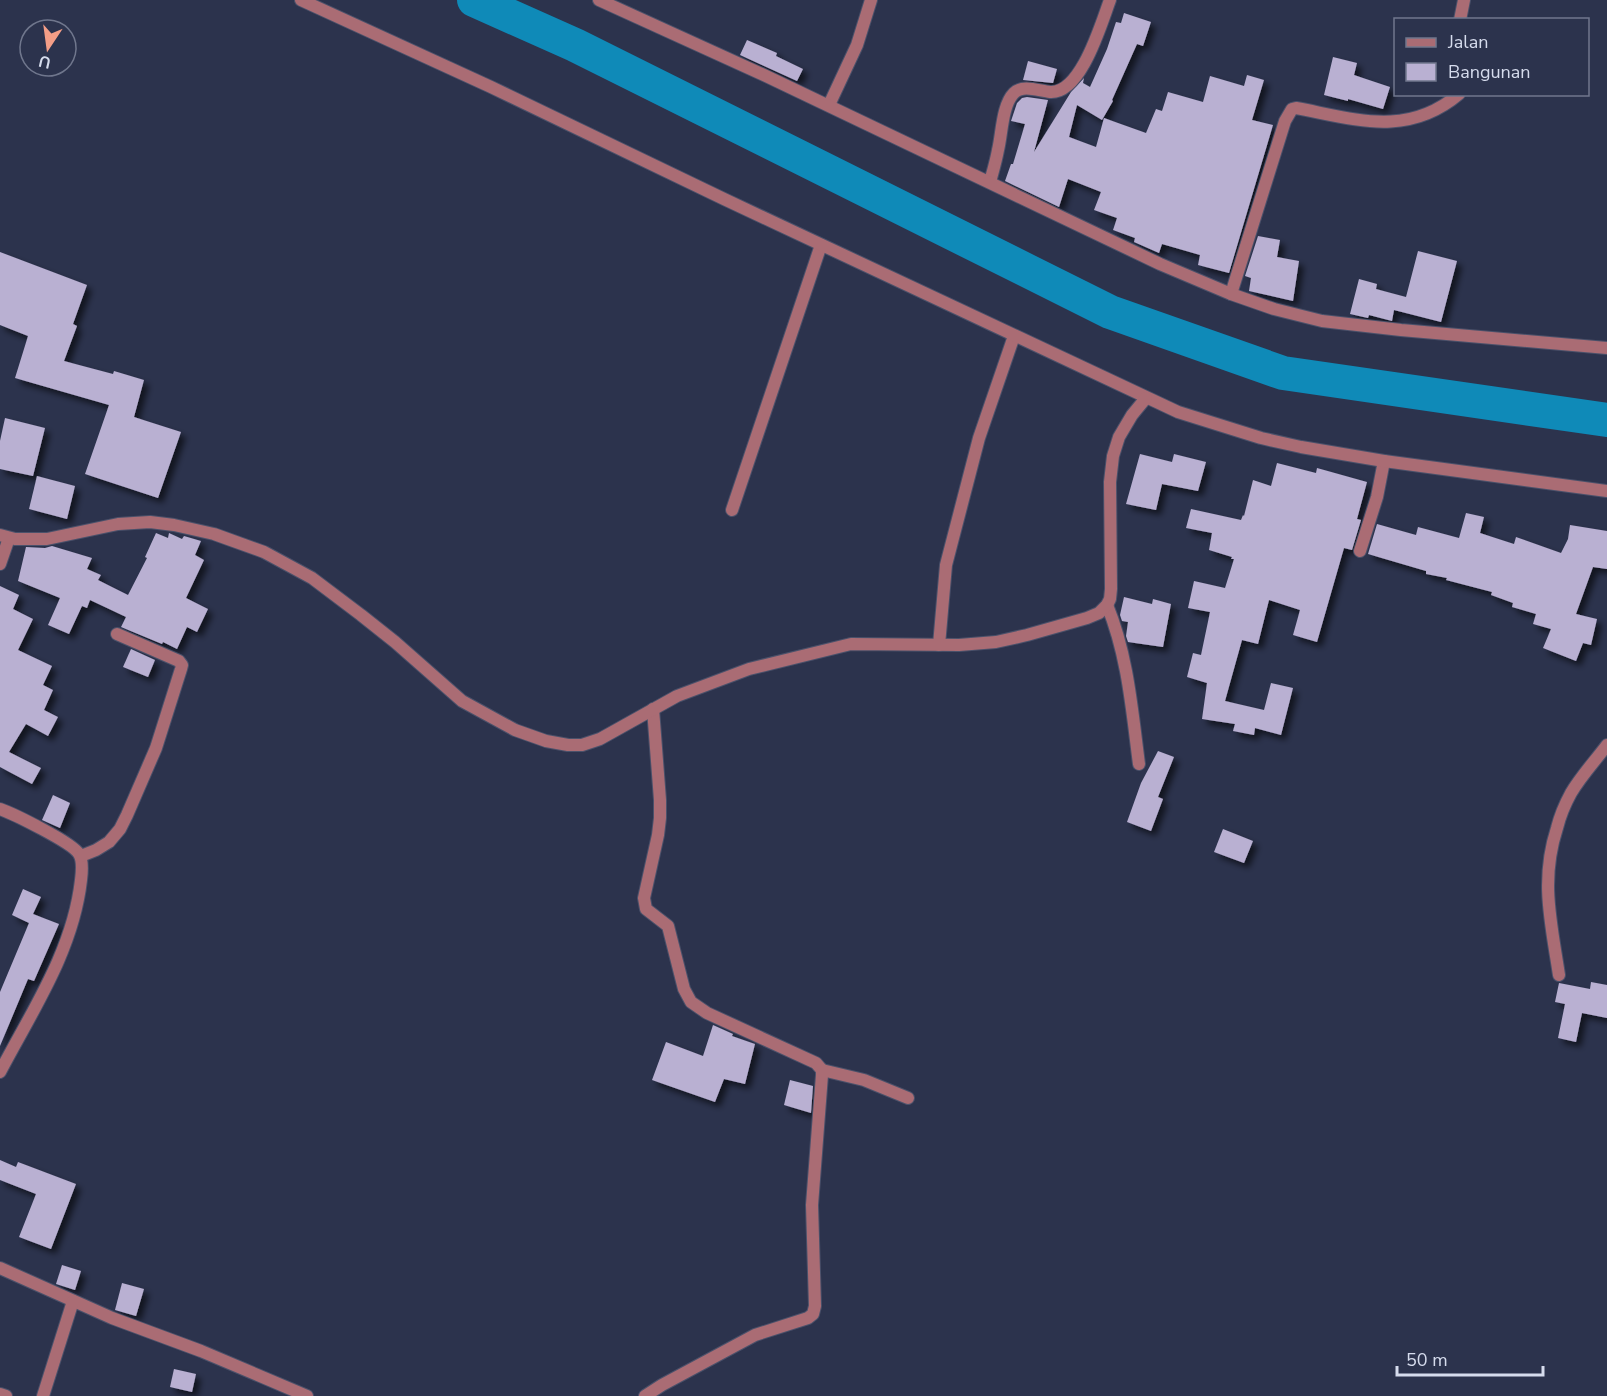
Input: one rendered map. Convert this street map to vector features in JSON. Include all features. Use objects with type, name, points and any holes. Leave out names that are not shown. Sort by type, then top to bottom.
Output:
[{"type":"street","points":[[301,0],[491,87],[1014,336],[1188,416],[1261,438],[1384,462],[1607,491]]},
{"type":"street","points":[[599,0],[829,105],[1160,264],[1231,294],[1274,309],[1322,321],[1607,348]]},
{"type":"street","points":[[829,105],[857,45],[871,0]]},
{"type":"street","points":[[990,182],[1007,104],[1014,93],[1020,89],[1053,92],[1070,85],[1083,67],[1110,0]]},
{"type":"street","points":[[1460,18],[1464,0]]},
{"type":"street","points":[[1231,294],[1285,121],[1292,109],[1383,123],[1422,116],[1444,101]]},
{"type":"street","points":[[732,510],[821,244]]},
{"type":"street","points":[[939,645],[946,565],[979,438],[1014,336]]},
{"type":"street","points":[[0,564],[4,536],[30,540],[47,539],[118,524],[150,522],[214,534],[264,552],[312,578],[395,642],[462,701],[515,730],[546,741],[582,745],[600,739],[677,696],[749,669],[851,644],[939,645],[996,642],[1099,613],[1110,599],[1111,589],[1110,482],[1113,456],[1119,437],[1132,414],[1146,398]]},
{"type":"street","points":[[1360,551],[1377,497],[1384,462]]},
{"type":"street","points":[[1107,605],[1117,629],[1125,663],[1139,764]]},
{"type":"street","points":[[81,856],[109,842],[120,829],[156,748],[181,669],[181,663],[177,660],[117,634]]},
{"type":"street","points":[[653,709],[660,818],[644,898],[646,909],[668,926],[684,989],[691,1002],[707,1013],[816,1063],[822,1070],[864,1080],[908,1098]]},
{"type":"street","points":[[1559,975],[1548,905],[1547,880],[1552,842],[1569,795],[1607,745]]},
{"type":"street","points":[[0,809],[76,850],[81,856],[82,873],[79,900],[62,952],[41,999],[0,1072]]},
{"type":"street","points":[[645,1396],[755,1335],[805,1319],[813,1314],[815,1306],[812,1205],[822,1070]]},
{"type":"street","points":[[0,1268],[112,1318],[229,1362],[307,1396]]},
{"type":"street","points":[[43,1396],[73,1301]]},
{"type":"street","points":[[0,1394],[6,1396]]},
{"type":"building","points":[[1124,13],[1151,22],[1143,46],[1137,44],[1113,101],[1102,120],[1077,105],[1069,137],[1096,147],[1104,118],[1146,133],[1156,109],[1162,111],[1168,92],[1203,102],[1210,76],[1244,86],[1247,75],[1264,80],[1252,120],[1273,125],[1229,273],[1198,265],[1200,255],[1162,244],[1159,253],[1134,242],[1135,238],[1113,230],[1117,218],[1094,210],[1101,192],[1068,179],[1059,207],[1005,181],[1011,164],[1013,164],[1025,124],[1011,121],[1017,103],[1027,97],[1048,100],[1034,152],[1071,92],[1084,78],[1083,83],[1090,87],[1116,22],[1121,23]]},
{"type":"building","points":[[747,40],[777,53],[776,56],[803,69],[797,81],[740,55]]},
{"type":"building","points":[[1333,57],[1357,63],[1354,75],[1390,87],[1383,109],[1324,95]]},
{"type":"building","points":[[1028,61],[1057,69],[1053,83],[1023,80]]},
{"type":"building","points":[[1258,236],[1280,240],[1277,257],[1299,261],[1293,301],[1249,291],[1251,278],[1245,276]]},
{"type":"building","points":[[1418,251],[1457,261],[1441,322],[1394,310],[1392,321],[1369,315],[1368,318],[1350,314],[1359,279],[1377,284],[1376,289],[1406,297]]},
{"type":"building","points":[[0,252],[87,285],[73,324],[77,326],[64,361],[113,374],[114,371],[144,380],[134,417],[181,432],[158,498],[85,474],[109,405],[15,378],[28,336],[0,325]]},
{"type":"building","points":[[5,418],[45,428],[33,476],[0,469],[0,441]]},
{"type":"building","points":[[1140,454],[1172,462],[1174,454],[1206,462],[1198,491],[1162,484],[1156,510],[1126,504]]},
{"type":"building","points":[[1277,463],[1316,473],[1317,468],[1367,482],[1357,519],[1361,520],[1352,550],[1344,548],[1317,642],[1293,635],[1300,610],[1269,600],[1258,644],[1242,640],[1225,701],[1264,710],[1271,683],[1293,688],[1281,735],[1255,728],[1254,735],[1233,731],[1235,724],[1202,719],[1207,683],[1187,677],[1193,653],[1201,655],[1210,612],[1188,608],[1194,581],[1225,588],[1234,559],[1209,550],[1212,533],[1186,528],[1191,509],[1241,520],[1253,480],[1271,486]]},
{"type":"building","points":[[37,476],[75,486],[67,519],[29,509]]},
{"type":"building","points":[[1466,513],[1484,517],[1480,533],[1514,544],[1516,537],[1561,553],[1568,539],[1570,525],[1607,531],[1607,569],[1593,567],[1576,614],[1597,619],[1591,645],[1583,643],[1576,661],[1543,648],[1551,629],[1533,624],[1536,614],[1512,607],[1513,603],[1491,595],[1492,592],[1426,574],[1426,571],[1368,554],[1377,524],[1416,535],[1418,527],[1459,538]]},
{"type":"building","points":[[156,533],[168,538],[169,533],[182,539],[184,536],[201,541],[195,555],[204,560],[186,598],[208,609],[197,632],[187,627],[177,649],[121,627],[126,617],[90,600],[87,608],[82,606],[69,634],[48,625],[60,598],[18,581],[26,547],[52,546],[92,558],[87,569],[101,575],[98,580],[128,595],[147,558],[145,557]]},
{"type":"building","points":[[0,586],[19,595],[13,609],[33,619],[18,650],[52,666],[43,685],[53,690],[44,710],[58,717],[48,736],[26,724],[9,752],[41,768],[32,784],[0,767]]},
{"type":"building","points":[[1124,597],[1152,604],[1153,599],[1171,604],[1163,647],[1128,642],[1126,636],[1128,622],[1122,621],[1120,615]]},
{"type":"building","points":[[131,649],[155,660],[148,677],[123,667]]},
{"type":"building","points":[[1158,751],[1174,757],[1158,797],[1163,799],[1151,831],[1127,822],[1141,783]]},
{"type":"building","points":[[53,795],[70,803],[60,828],[42,820]]},
{"type":"building","points":[[1223,829],[1253,841],[1244,863],[1214,852]]},
{"type":"building","points":[[23,889],[41,897],[33,914],[59,924],[34,981],[28,979],[0,1046],[0,992],[29,923],[12,915]]},
{"type":"building","points":[[1591,982],[1607,985],[1607,1018],[1582,1013],[1576,1042],[1558,1038],[1565,1004],[1555,1002],[1559,983],[1590,989]]},
{"type":"building","points":[[713,1025],[733,1034],[732,1036],[755,1044],[745,1084],[724,1079],[715,1102],[652,1080],[666,1042],[703,1056]]},
{"type":"building","points":[[790,1080],[813,1086],[811,1113],[784,1105]]},
{"type":"building","points":[[0,1160],[16,1167],[18,1162],[76,1184],[51,1249],[19,1237],[36,1194],[0,1180]]},
{"type":"building","points":[[62,1265],[81,1271],[75,1290],[56,1284]]},
{"type":"building","points":[[122,1283],[144,1289],[136,1316],[115,1310]]},
{"type":"building","points":[[174,1369],[196,1374],[192,1392],[170,1387]]},
{"type":"waterway","points":[[474,0],[575,45],[1110,312],[1283,373],[1607,420]]}]
